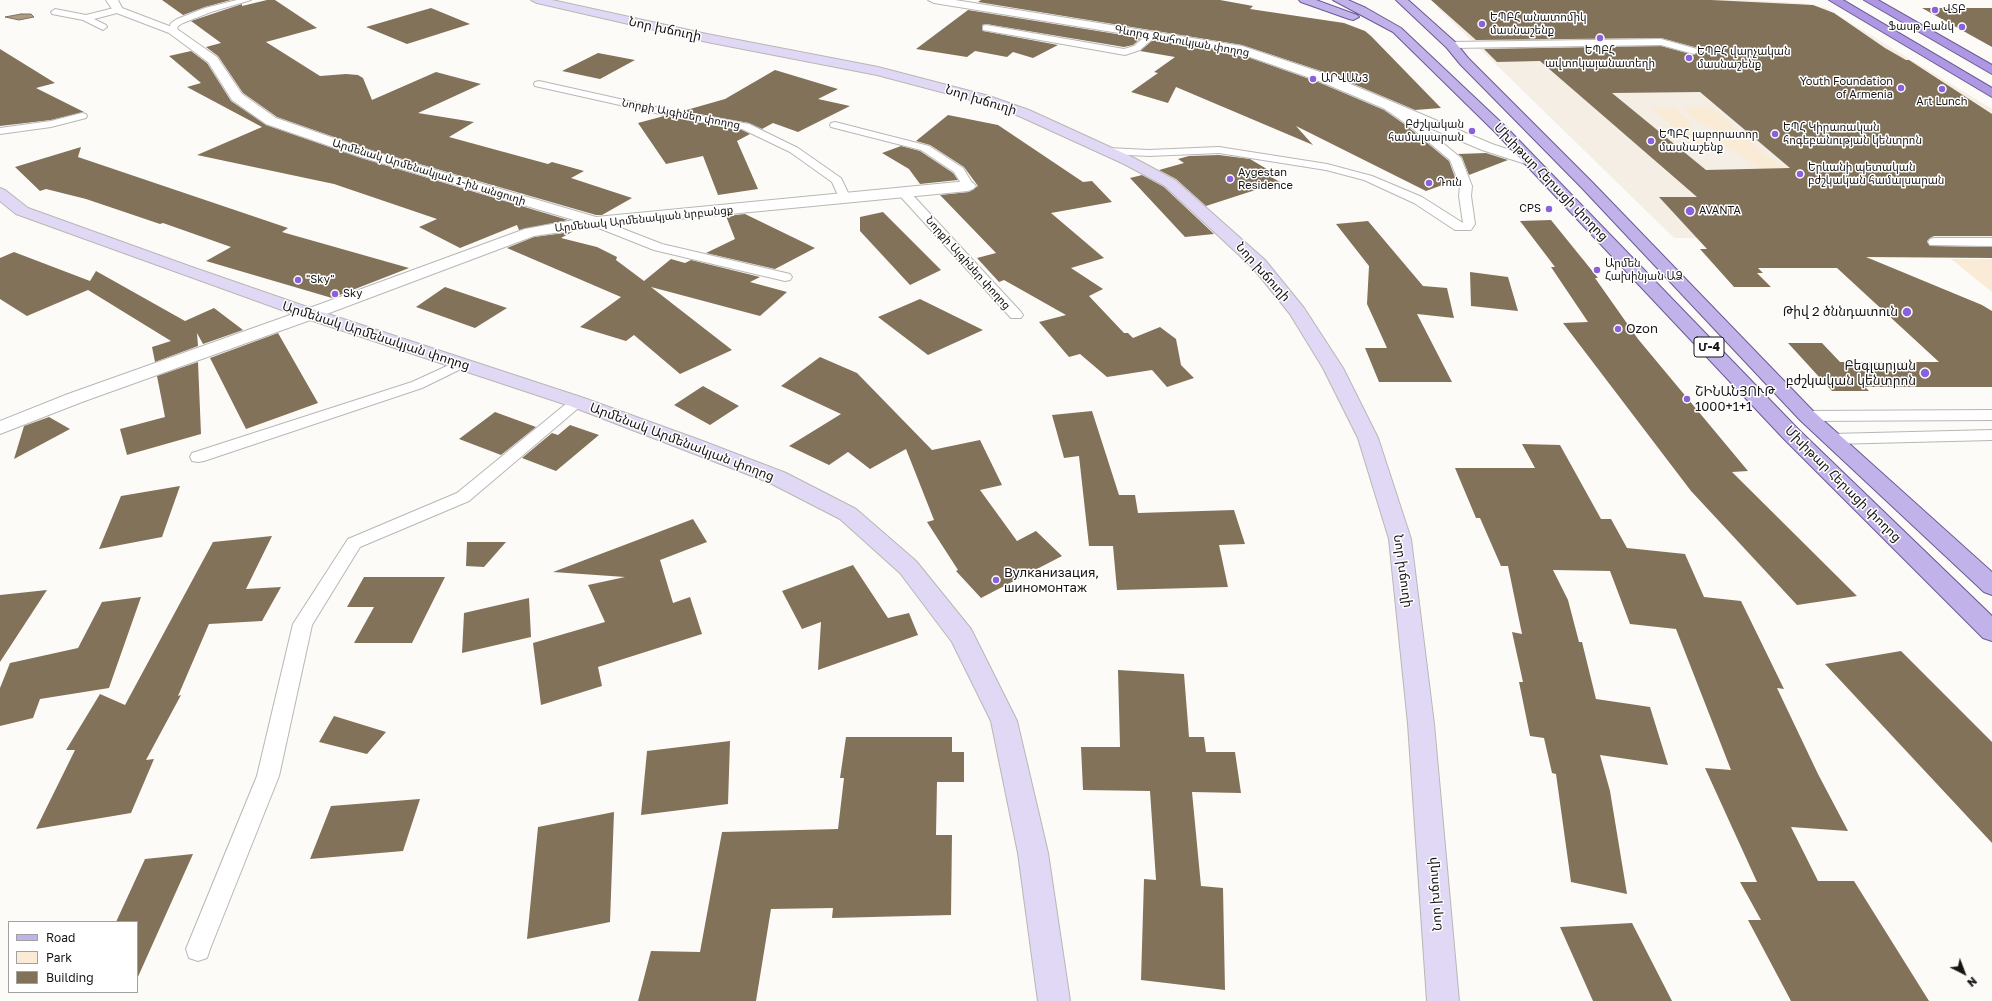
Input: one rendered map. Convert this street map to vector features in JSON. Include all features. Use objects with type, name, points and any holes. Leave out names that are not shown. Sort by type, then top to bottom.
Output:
[{"type":"highway","points":[[1836,0],[1992,93]]},
{"type":"highway","points":[[1870,0],[1992,70]]},
{"type":"main road","name":"Նոր խճուղի","points":[[537,0],[707,38],[878,71],[984,99],[1024,113],[1108,151],[1170,184],[1259,264],[1298,312],[1333,368],[1368,438],[1400,539],[1422,724],[1443,1001]]},
{"type":"main road","points":[[1305,0],[1353,16],[1381,30],[1428,60]]},
{"type":"main road","points":[[1339,0],[1362,10],[1397,30],[1428,60]]},
{"type":"main road","points":[[1361,0],[1406,23]]},
{"type":"main road","points":[[1402,0],[1452,45],[1464,61]]},
{"type":"main road","points":[[1418,30],[1464,61]]},
{"type":"main road","name":"Մխիթար Հերացի փողոց","points":[[1428,60],[1532,162],[1791,434],[1992,631]]},
{"type":"main road","name":"Մխիթար Հերացի փողոց","points":[[1464,61],[1587,185],[1807,416],[1992,586]]},
{"type":"main road","name":"Արմենակ Արմենակյան փողոց","points":[[0,193],[22,211],[310,314],[577,402],[778,478],[848,514],[908,567],[962,636],[1004,721],[1033,853],[1054,1001]]},
{"type":"street","name":"Գևորգ Ջահուկյան փողոց","points":[[934,0],[1238,50],[1324,78],[1487,146],[1532,162]]},
{"type":"street","name":"Արմենակ Արմենակյան 1-ին անցուղի","points":[[115,5],[173,31],[213,60],[237,97],[271,121],[366,154],[595,222]]},
{"type":"street","name":"Արմենակ Արմենակյան նրբանցք","points":[[0,428],[75,398],[310,314],[531,232],[595,222],[968,186]]},
{"type":"lane","points":[[173,31],[174,25],[180,21],[208,10],[247,0]]},
{"type":"lane","points":[[86,18],[115,5]]},
{"type":"lane","points":[[56,12],[86,18],[103,27]]},
{"type":"lane","points":[[986,28],[1125,52],[1137,48],[1152,35]]},
{"type":"lane","points":[[1452,45],[1661,42],[1694,51]]},
{"type":"lane","name":"Նորքի Այգիներ փողոց","points":[[539,84],[669,113],[744,126],[794,150],[837,180],[845,199]]},
{"type":"lane","points":[[1108,151],[1149,153],[1219,150],[1327,167],[1368,178],[1418,200],[1459,227],[1467,227],[1469,224],[1464,196],[1466,186],[1455,158],[1412,123],[1382,102]]},
{"type":"lane","points":[[0,131],[51,124],[82,116]]},
{"type":"lane","points":[[835,125],[925,148],[959,170],[968,186]]},
{"type":"lane","name":"Նորքի Այգիներ փողոց","points":[[904,193],[1016,315]]},
{"type":"lane","name":"Արմենակ Արմենակյան 1-ին անցուղի","points":[[595,222],[658,248],[785,277]]},
{"type":"lane","points":[[1934,242],[1992,242]]},
{"type":"lane","points":[[198,457],[377,399],[416,385],[460,364]]},
{"type":"lane","points":[[198,949],[268,776],[303,624],[354,542],[463,497],[577,402]]},
{"type":"lane","points":[[1807,416],[1992,415]]},
{"type":"lane","points":[[1831,439],[1992,435]]},
{"type":"shaded area","name":"Երևանի պետական բժշկական համալսարան","points":[[1436,0],[1741,0],[1802,3],[1826,8],[1992,109],[1992,240],[1674,238],[1437,7]]},
{"type":"shaded area","points":[[31,14],[34,17],[19,20],[5,17]]},
{"type":"green space","points":[[1682,107],[1711,107],[1789,175],[1780,184],[1736,152],[1730,150],[1711,133],[1714,131],[1713,128],[1699,123]]},
{"type":"green space","points":[[1651,108],[1674,108],[1692,123],[1688,125],[1688,127],[1674,127]]},
{"type":"green space","points":[[1689,128],[1704,133],[1723,150],[1710,150],[1695,146],[1675,129]]},
{"type":"green space","points":[[1951,259],[1992,259],[1992,292]]},
{"type":"building","points":[[162,0],[231,0],[183,15]]},
{"type":"building","points":[[267,0],[275,0],[317,28],[266,42],[320,76],[346,74],[358,75],[363,78],[372,100],[436,72],[481,84],[418,113],[474,122],[449,137],[548,164],[552,162],[584,171],[571,178],[632,198],[602,215],[596,215],[371,150],[277,117],[243,93],[218,56],[206,47],[221,43],[191,21],[242,4],[242,6]]},
{"type":"building","points":[[981,0],[1220,0],[1253,6],[1250,9],[1344,23],[1365,31],[1371,36],[1441,108],[1415,110],[1330,74],[1242,45],[978,2]]},
{"type":"building","name":"Երևանի պետական բժշկական համալսարան","points":[[1431,0],[1711,0],[1813,5],[1834,13],[1885,48],[1906,60],[1909,60],[1992,114],[1992,236],[1934,236],[1927,241],[1930,246],[1992,247],[1992,258],[1866,257],[1982,305],[1992,311],[1992,387],[1865,387],[1869,391],[1832,391],[1788,343],[1822,343],[1840,362],[1939,362],[1837,268],[1758,268],[1763,273],[1757,273],[1771,287],[1734,287],[1700,249],[1707,249],[1659,197],[1697,197],[1540,61],[1497,62],[1484,49],[1661,46],[1694,55],[1700,51],[1698,48],[1661,38],[1476,40]],"holes":[[[1700,92],[1790,168],[1706,170],[1612,93]]]},
{"type":"building","points":[[431,8],[470,24],[407,44],[366,27]]},
{"type":"building","points":[[1922,8],[1992,8],[1992,47]]},
{"type":"building","points":[[968,10],[1141,38],[1133,45],[1124,47],[986,24],[982,25],[983,31],[1058,45],[1033,58],[1013,52],[1007,57],[975,51],[967,57],[916,49]]},
{"type":"building","points":[[1153,40],[1236,53],[1318,82],[1384,110],[1407,126],[1449,161],[1456,180],[1426,191],[1296,126],[1313,145],[1176,87],[1168,103],[1131,92],[1158,73],[1154,72],[1175,57],[1140,51]]},
{"type":"building","points":[[0,49],[55,83],[36,88],[84,112],[51,120],[0,126]]},
{"type":"building","points":[[191,51],[207,63],[231,101],[266,125],[361,158],[568,220],[519,230],[517,225],[460,248],[419,227],[437,219],[334,184],[197,155],[262,127],[187,87],[201,83],[169,56]]},
{"type":"building","points":[[598,53],[635,60],[600,79],[562,71]]},
{"type":"building","points":[[775,70],[838,89],[818,99],[850,106],[798,132],[773,123],[762,129],[749,123],[683,111],[725,99]]},
{"type":"building","points":[[948,115],[998,125],[1083,182],[1092,181],[1112,202],[1051,213],[1104,258],[1071,268],[1103,289],[1089,296],[1124,333],[1128,333],[1133,338],[1160,327],[1176,339],[1181,365],[1194,378],[1167,387],[1152,370],[1107,377],[1080,354],[1069,357],[1039,322],[1066,315],[1004,280],[999,282],[977,258],[996,253],[940,195],[969,192],[978,186],[964,167],[930,145],[916,141]]},
{"type":"building","points":[[664,116],[742,130],[750,134],[737,141],[758,189],[718,195],[703,156],[666,164],[638,123]]},
{"type":"building","points":[[901,146],[920,151],[953,173],[958,180],[920,184],[909,169],[882,153]]},
{"type":"building","points":[[81,147],[78,157],[288,228],[282,232],[409,268],[332,298],[206,261],[231,247],[163,223],[160,224],[86,199],[46,189],[40,191],[15,167]]},
{"type":"building","points":[[1486,153],[1508,160],[1469,175],[1462,157],[1458,154]]},
{"type":"building","name":"Aygestan Residence","points":[[1219,155],[1250,159],[1277,175],[1271,177],[1280,182],[1206,206],[1176,179],[1159,170],[1184,163],[1178,159],[1189,156]]},
{"type":"building","points":[[1142,175],[1164,187],[1214,234],[1185,237],[1130,178]]},
{"type":"building","points":[[883,212],[941,270],[910,285],[860,231],[860,217]]},
{"type":"building","points":[[745,214],[815,248],[775,269],[706,253],[735,239],[726,216]]},
{"type":"building","points":[[1551,220],[1598,278],[1595,278],[1638,339],[1748,471],[1732,472],[1857,596],[1797,605],[1691,491],[1563,323],[1588,322],[1551,267],[1555,267],[1520,221]]},
{"type":"building","points":[[1368,221],[1423,286],[1447,288],[1454,318],[1417,314],[1452,382],[1379,382],[1365,348],[1387,348],[1367,304],[1369,266],[1336,224]]},
{"type":"building","points":[[572,232],[561,238],[597,247],[617,257],[616,260],[644,281],[671,259],[685,263],[691,260],[760,277],[750,282],[787,292],[760,316],[651,287],[732,350],[680,374],[634,335],[626,341],[580,327],[621,297],[507,248],[534,237]]},
{"type":"building","points":[[14,252],[90,281],[96,271],[185,321],[214,308],[243,330],[203,344],[197,333],[198,346],[155,362],[152,347],[171,341],[88,290],[27,316],[0,299],[0,258]]},
{"type":"building","points":[[1470,272],[1508,277],[1518,311],[1471,306]]},
{"type":"building","points":[[445,287],[507,308],[475,328],[416,307]]},
{"type":"building","points":[[920,299],[983,330],[928,355],[878,317]]},
{"type":"building","points":[[278,333],[318,403],[246,429],[210,358]]},
{"type":"building","points":[[820,357],[857,373],[932,450],[980,440],[1002,485],[980,490],[1017,541],[1036,531],[1062,556],[981,598],[956,571],[958,570],[927,522],[934,520],[906,449],[870,469],[848,452],[829,465],[789,446],[841,414],[781,386]]},
{"type":"building","points":[[198,362],[201,434],[127,455],[120,429],[165,417],[157,376]]},
{"type":"building","points":[[703,386],[739,406],[710,425],[674,405]]},
{"type":"building","points":[[1092,411],[1119,495],[1135,495],[1138,513],[1234,510],[1245,544],[1219,545],[1228,587],[1117,590],[1113,546],[1089,546],[1079,456],[1064,458],[1052,415]]},
{"type":"building","points":[[495,412],[536,427],[501,455],[459,439]]},
{"type":"building","points":[[49,417],[70,429],[14,459],[24,426]]},
{"type":"building","points":[[570,425],[599,435],[556,471],[522,458],[552,433],[558,435]]},
{"type":"building","points":[[1522,444],[1560,445],[1601,519],[1611,519],[1627,548],[1685,554],[1704,597],[1741,601],[1784,689],[1777,688],[1818,774],[1848,831],[1791,827],[1818,881],[1854,881],[1929,1001],[1791,1001],[1748,920],[1761,920],[1740,882],[1757,882],[1705,768],[1731,770],[1676,629],[1630,624],[1610,571],[1553,570],[1568,600],[1579,642],[1582,642],[1596,699],[1650,707],[1668,765],[1600,755],[1610,791],[1627,894],[1571,882],[1556,774],[1552,773],[1544,738],[1530,736],[1519,682],[1523,682],[1512,632],[1522,634],[1508,566],[1501,566],[1480,518],[1476,518],[1455,468],[1535,468]]},
{"type":"building","points":[[180,486],[162,537],[99,549],[121,496]]},
{"type":"building","points":[[693,519],[707,542],[660,560],[673,603],[690,597],[702,634],[598,667],[602,686],[541,705],[533,643],[605,622],[588,585],[625,577],[553,572]]},
{"type":"building","points":[[272,536],[246,589],[281,587],[262,621],[209,624],[178,696],[181,695],[146,760],[154,759],[131,813],[36,829],[75,750],[66,750],[100,694],[125,705],[213,542]]},
{"type":"building","points":[[467,542],[506,542],[484,567],[466,566]]},
{"type":"building","points":[[853,565],[888,618],[909,613],[918,635],[818,670],[821,622],[802,629],[782,591]]},
{"type":"building","points":[[364,577],[445,577],[412,643],[354,643],[374,607],[347,607]]},
{"type":"building","points":[[47,590],[0,662],[0,595]]},
{"type":"building","points":[[141,597],[109,688],[40,699],[33,718],[0,726],[0,688],[10,663],[78,648],[102,602]]},
{"type":"building","points":[[529,598],[531,637],[462,653],[464,613]]},
{"type":"building","points":[[1901,651],[1992,742],[1992,843],[1825,664]]},
{"type":"building","points":[[1118,670],[1184,674],[1189,737],[1204,737],[1206,752],[1235,752],[1241,793],[1192,792],[1201,886],[1223,888],[1225,990],[1141,980],[1144,879],[1156,880],[1150,791],[1083,790],[1081,747],[1120,747]]},
{"type":"building","points":[[334,716],[386,732],[367,754],[319,742]]},
{"type":"building","points":[[846,737],[952,737],[952,752],[964,752],[964,782],[937,782],[936,835],[952,835],[951,915],[832,918],[833,908],[771,909],[756,1001],[638,1001],[651,951],[700,952],[722,832],[838,829],[844,778],[840,778]]},
{"type":"building","points":[[730,741],[728,804],[641,815],[647,751]]},
{"type":"building","points":[[420,799],[403,851],[310,859],[331,806]]},
{"type":"building","points":[[614,812],[610,922],[527,939],[538,827]]},
{"type":"building","points":[[193,854],[138,977],[138,921],[116,921],[145,859]]},
{"type":"building","points":[[1632,923],[1672,1001],[1593,1001],[1560,927]]},
{"type":"place","name":"ՎՏԲ","points":[[1935,10]]},
{"type":"place","name":"ԵՊԲՀ անատոմիկ մասնաշենք","points":[[1482,24]]},
{"type":"place","name":"Ֆասթ Բանկ","points":[[1962,27]]},
{"type":"place","name":"ԵՊԲՀ ավտոկայանատեղի","points":[[1600,38]]},
{"type":"place","name":"ԵՊԲՀ վարչական մասնաշենք","points":[[1689,58]]},
{"type":"place","name":"ԱՐՎԱՆ3","points":[[1313,79]]},
{"type":"place","name":"Youth Foundation of Armenia","points":[[1901,88]]},
{"type":"place","name":"Art Lunch","points":[[1942,89]]},
{"type":"place","name":"Բժշկական համալսարան","points":[[1472,131]]},
{"type":"place","name":"ԵՊՀ Կիրառական հոգեբանության կենտրոն","points":[[1775,134]]},
{"type":"place","name":"ԵՊԲՀ լաբորատոր մասնաշենք","points":[[1651,141]]},
{"type":"place","name":"Երևանի պետական բժշկական համալսարան","points":[[1800,174]]},
{"type":"place","name":"Aygestan Residence","points":[[1230,179]]},
{"type":"place","name":"Դուն","points":[[1429,183]]},
{"type":"place","name":"CPS","points":[[1549,209]]},
{"type":"place","name":"AVANTA","points":[[1690,211]]},
{"type":"place","name":"Արմեն Հախինյան ԱՁ","points":[[1597,270]]},
{"type":"place","name":"\"Sky\"","points":[[298,280]]},
{"type":"place","name":"Sky","points":[[335,294]]},
{"type":"place","name":"Թիվ 2 ծննդատուն","points":[[1907,312]]},
{"type":"place","name":"Ozon","points":[[1618,329]]},
{"type":"place","name":"Բեգլարյան բժշկական կենտրոն","points":[[1925,373]]},
{"type":"place","name":"ՇԻՆԱՆՅՈՒԹ 1000+1+1","points":[[1687,399]]},
{"type":"place","name":"Вулканизация, шиномонтаж","points":[[996,580]]}]
